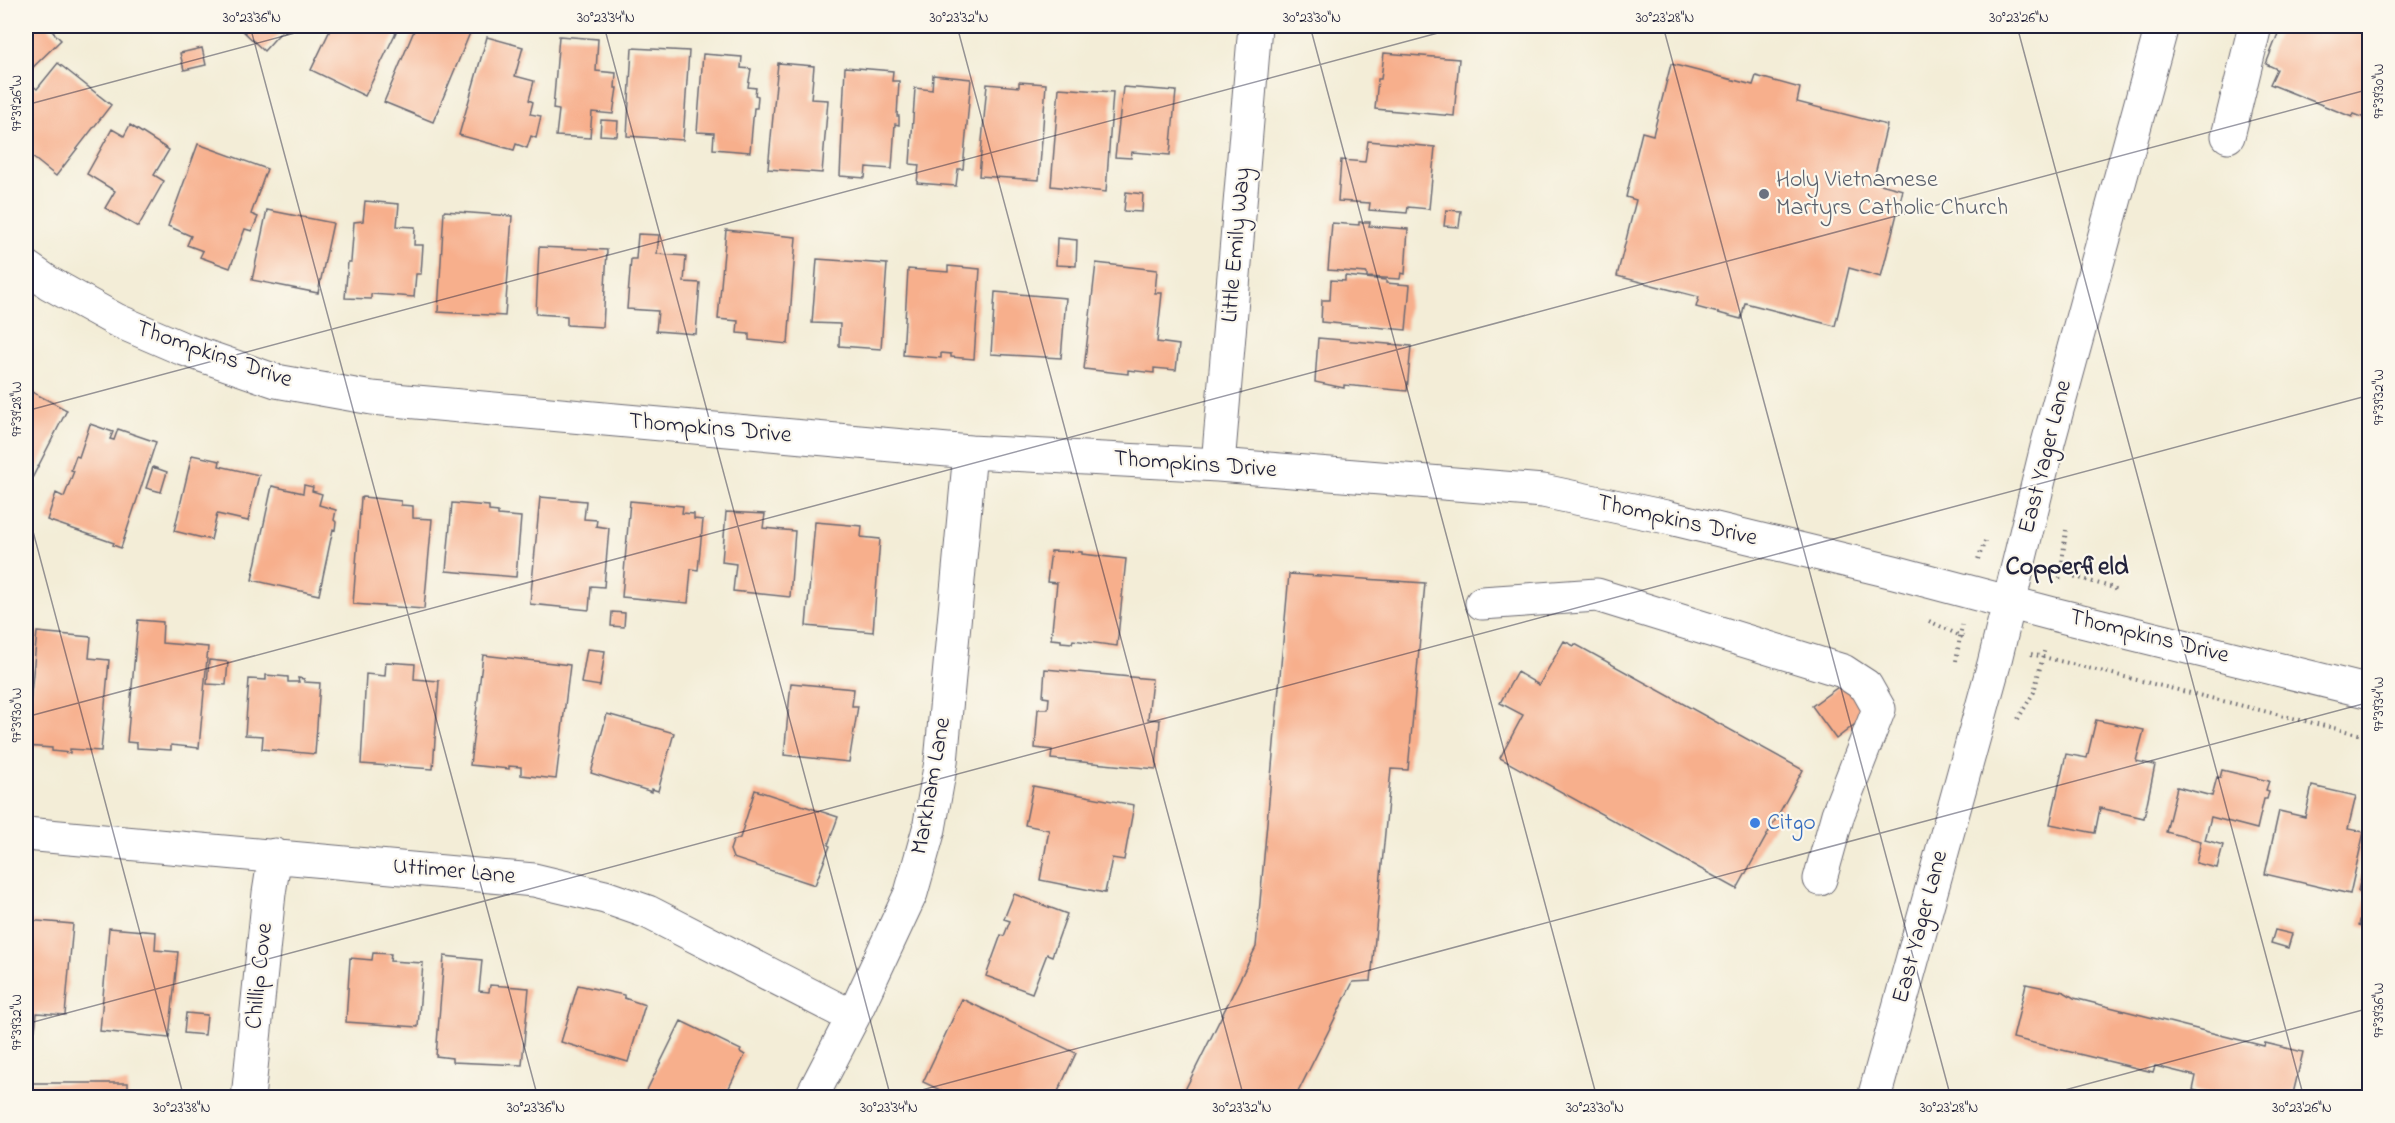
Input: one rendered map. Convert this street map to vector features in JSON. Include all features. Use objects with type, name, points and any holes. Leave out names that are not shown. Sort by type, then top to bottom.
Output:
[{"type":"street","name":"Little Emily Way","points":[[1218,465],[1255,26]]},
{"type":"street","name":"East Yager Lane","points":[[1874,1098],[2009,602],[2048,443],[2162,26]]},
{"type":"street","points":[[2228,136],[2255,26]]},
{"type":"street","name":"Thompkins Drive","points":[[26,267],[49,283],[116,320],[181,348],[276,381],[372,398],[969,452],[1218,465],[1543,491],[1666,517],[2370,692]]},
{"type":"street","name":"Markham Lane","points":[[810,1098],[853,1017],[911,893],[929,830],[941,762],[969,452]]},
{"type":"street","points":[[1482,603],[1597,595],[1844,671],[1866,686],[1879,709],[1838,814],[1820,879]]},
{"type":"street","name":"Uttimer Lane","points":[[26,834],[534,880],[605,897],[648,912],[853,1017]]},
{"type":"street","name":"Chillip Cove","points":[[248,1098],[275,855]]},
{"type":"path","points":[[2052,565],[2062,568],[2072,576],[2114,588]]},
{"type":"path","points":[[1920,616],[1968,639]]},
{"type":"path","points":[[2039,656],[2370,737]]},
{"type":"building","points":[[26,26],[47,26],[61,40],[26,74]]},
{"type":"building","points":[[243,26],[291,26],[283,33],[281,32],[264,51],[240,28]]},
{"type":"building","points":[[332,26],[399,26],[365,96],[311,70]]},
{"type":"building","points":[[416,26],[452,26],[470,33],[433,122],[384,102]]},
{"type":"building","points":[[2281,26],[2370,26],[2370,120],[2354,114],[2352,117],[2270,84],[2277,69],[2266,64]]},
{"type":"building","points":[[559,36],[598,39],[596,71],[616,73],[615,88],[617,88],[613,114],[592,112],[590,138],[556,136],[559,110],[553,109]]},
{"type":"building","points":[[487,37],[523,47],[515,76],[534,81],[529,100],[533,102],[530,114],[541,116],[536,138],[531,136],[527,148],[516,144],[514,150],[459,135]]},
{"type":"building","points":[[202,48],[206,65],[184,70],[180,53]]},
{"type":"building","points":[[632,48],[689,51],[683,140],[627,136]]},
{"type":"building","points":[[1384,53],[1459,59],[1454,116],[1375,109]]},
{"type":"building","points":[[703,54],[742,57],[741,68],[751,69],[748,87],[756,88],[755,95],[758,96],[757,108],[754,108],[750,152],[713,149],[714,133],[697,132]]},
{"type":"building","points":[[58,63],[111,105],[56,176],[26,152],[26,95],[33,86],[37,89]]},
{"type":"building","points":[[778,63],[814,66],[811,99],[828,100],[822,173],[768,169]]},
{"type":"building","name":"Holy Vietnamese Martyrs Catholic Church","points":[[1671,64],[1753,85],[1756,76],[1800,88],[1797,102],[1887,125],[1873,182],[1903,190],[1881,277],[1849,268],[1835,326],[1745,303],[1741,319],[1696,307],[1699,297],[1617,276],[1636,200],[1626,197],[1642,132],[1653,135]]},
{"type":"building","points":[[845,67],[893,71],[892,81],[899,81],[897,116],[899,116],[899,125],[895,124],[892,169],[866,167],[865,178],[840,176]]},
{"type":"building","points":[[933,75],[971,79],[963,169],[958,169],[956,186],[917,183],[919,165],[910,164],[915,88],[932,90]]},
{"type":"building","points":[[1019,82],[1046,84],[1039,180],[979,176],[987,84],[1019,87]]},
{"type":"building","points":[[1123,87],[1176,91],[1170,155],[1132,152],[1131,158],[1115,157]]},
{"type":"building","points":[[1059,88],[1113,92],[1106,192],[1051,186]]},
{"type":"building","points":[[601,120],[618,121],[617,136],[600,135]]},
{"type":"building","points":[[130,125],[169,150],[154,175],[164,181],[138,227],[105,208],[115,191],[87,174],[112,129],[124,136]]},
{"type":"building","points":[[1368,141],[1435,147],[1429,209],[1408,207],[1407,213],[1369,210],[1370,203],[1338,201],[1341,160],[1365,162]]},
{"type":"building","points":[[198,144],[267,169],[251,214],[258,217],[252,231],[245,229],[230,268],[200,257],[203,251],[187,245],[191,236],[168,226]]},
{"type":"building","points":[[1126,192],[1143,194],[1142,212],[1124,211]]},
{"type":"building","points":[[365,201],[399,204],[397,226],[415,227],[414,245],[423,245],[421,274],[416,274],[414,297],[371,294],[371,299],[345,298],[354,222],[363,221]]},
{"type":"building","points":[[267,210],[333,223],[318,293],[252,280]]},
{"type":"building","points":[[1446,210],[1461,211],[1459,227],[1444,226]]},
{"type":"building","points":[[444,211],[512,216],[505,316],[438,312]]},
{"type":"building","points":[[1359,222],[1370,222],[1369,226],[1408,229],[1405,274],[1401,273],[1400,279],[1367,277],[1367,273],[1328,270],[1332,223],[1359,225]]},
{"type":"building","points":[[726,230],[796,237],[788,344],[749,340],[749,334],[737,333],[738,321],[718,319]]},
{"type":"building","points":[[638,234],[659,235],[657,254],[686,256],[684,282],[700,283],[696,334],[656,331],[658,311],[627,309],[631,259],[636,259]]},
{"type":"building","points":[[1057,238],[1077,240],[1076,266],[1056,265]]},
{"type":"building","points":[[539,247],[607,250],[603,327],[567,325],[567,316],[536,314]]},
{"type":"building","points":[[817,259],[887,264],[881,349],[839,346],[840,324],[812,323]]},
{"type":"building","points":[[1096,263],[1157,270],[1155,293],[1162,293],[1157,342],[1179,345],[1176,370],[1154,368],[1154,373],[1128,370],[1128,374],[1084,369]]},
{"type":"building","points":[[948,266],[980,269],[974,359],[951,357],[951,354],[941,353],[941,358],[903,355],[908,269],[948,272]]},
{"type":"building","points":[[1345,276],[1410,285],[1406,330],[1321,322],[1322,300],[1330,300],[1331,280],[1345,281]]},
{"type":"building","points":[[995,292],[1066,298],[1061,358],[991,354]]},
{"type":"building","points":[[1318,338],[1411,346],[1407,391],[1344,385],[1344,388],[1315,382]]},
{"type":"building","points":[[26,391],[67,410],[26,490]]},
{"type":"building","points":[[90,424],[113,432],[110,439],[114,440],[118,429],[156,442],[121,548],[113,545],[114,543],[47,520],[56,493],[64,497],[74,471],[71,470],[76,456],[79,457]]},
{"type":"building","points":[[192,455],[220,461],[219,466],[259,475],[248,521],[217,514],[211,540],[174,531]]},
{"type":"building","points":[[153,467],[167,472],[161,492],[146,488]]},
{"type":"building","points":[[304,485],[313,487],[312,491],[322,494],[319,505],[336,510],[335,530],[333,529],[319,595],[252,580],[272,486],[303,493]]},
{"type":"building","points":[[540,497],[586,501],[584,519],[597,520],[596,526],[609,528],[604,587],[591,586],[589,610],[530,604]]},
{"type":"building","points":[[361,498],[401,501],[401,505],[413,506],[413,518],[432,519],[424,609],[353,604]]},
{"type":"building","points":[[630,501],[683,506],[682,513],[694,514],[694,519],[703,520],[698,570],[691,569],[688,603],[622,597]]},
{"type":"building","points":[[452,503],[489,506],[489,511],[498,512],[498,515],[521,517],[516,577],[446,571]]},
{"type":"building","points":[[726,512],[765,514],[763,528],[795,531],[790,597],[733,591],[736,564],[722,562]]},
{"type":"building","points":[[815,522],[862,526],[861,537],[880,539],[873,632],[806,626]]},
{"type":"building","points":[[1051,551],[1082,552],[1082,554],[1126,559],[1117,646],[1073,640],[1072,643],[1061,642],[1061,640],[1051,639],[1057,583],[1047,582]]},
{"type":"building","points":[[1289,574],[1425,583],[1408,770],[1391,769],[1371,981],[1353,982],[1295,1098],[1181,1098],[1256,947]]},
{"type":"building","points":[[612,612],[625,613],[624,627],[611,626]]},
{"type":"building","points":[[138,620],[163,622],[162,643],[208,647],[199,748],[171,745],[171,750],[137,748],[137,743],[127,742]]},
{"type":"building","points":[[37,632],[91,637],[89,658],[109,660],[101,751],[70,749],[70,753],[52,751],[52,748],[26,746]]},
{"type":"building","points":[[1564,641],[1574,646],[1575,644],[1803,770],[1737,889],[1500,758],[1523,715],[1500,703],[1517,672],[1539,685]]},
{"type":"building","points":[[587,649],[605,651],[600,686],[581,683]]},
{"type":"building","points":[[483,655],[570,665],[556,779],[521,775],[521,767],[509,766],[509,769],[470,765]]},
{"type":"building","points":[[209,660],[228,662],[226,685],[207,684]]},
{"type":"building","points":[[386,662],[415,664],[414,679],[439,681],[433,769],[361,764],[366,674],[385,676]]},
{"type":"building","points":[[1045,669],[1152,679],[1148,719],[1160,720],[1156,769],[1051,759],[1052,750],[1035,748],[1038,709],[1048,709],[1049,698],[1043,697]]},
{"type":"building","points":[[266,675],[288,677],[288,682],[299,682],[298,678],[304,679],[304,682],[320,683],[315,754],[262,749],[263,736],[245,735],[249,679],[266,680]]},
{"type":"building","points":[[1845,682],[1868,714],[1836,739],[1812,706]]},
{"type":"building","points":[[791,683],[854,689],[852,706],[858,706],[849,762],[784,755]]},
{"type":"building","points":[[607,714],[674,733],[658,791],[652,789],[652,792],[591,773]]},
{"type":"building","points":[[2096,720],[2144,730],[2136,761],[2155,765],[2144,818],[2100,808],[2095,833],[2050,824],[2066,754],[2087,758]]},
{"type":"building","points":[[2222,770],[2269,781],[2266,790],[2269,791],[2267,799],[2264,799],[2257,829],[2211,817],[2205,840],[2223,845],[2217,868],[2196,863],[2201,841],[2166,832],[2177,787],[2212,796],[2217,777],[2220,778]]},
{"type":"building","points":[[1033,786],[1134,805],[1124,860],[1112,858],[1105,893],[1040,880],[1049,830],[1025,825]]},
{"type":"building","points":[[2312,786],[2356,796],[2348,829],[2364,832],[2350,894],[2265,874],[2279,811],[2305,817]]},
{"type":"building","points":[[755,790],[838,817],[815,885],[733,858],[730,850],[733,841],[740,838]]},
{"type":"building","points":[[2362,874],[2370,876],[2370,928],[2359,925],[2367,893],[2358,891]]},
{"type":"building","points":[[1014,894],[1067,914],[1052,956],[1047,954],[1032,993],[986,976],[1001,935],[1004,936],[1010,921],[1004,919]]},
{"type":"building","points":[[26,920],[73,924],[65,1015],[37,1013],[35,1030],[26,1030]]},
{"type":"building","points":[[109,928],[156,932],[155,950],[178,952],[169,1038],[100,1031]]},
{"type":"building","points":[[2275,930],[2292,934],[2288,948],[2271,943]]},
{"type":"building","points":[[373,953],[391,954],[390,961],[423,963],[418,1027],[346,1022],[350,958],[372,960]]},
{"type":"building","points":[[444,956],[482,960],[479,991],[489,992],[490,985],[529,988],[522,1065],[452,1062],[452,1058],[436,1056]]},
{"type":"building","points":[[2026,984],[2064,992],[2074,998],[2264,1046],[2265,1043],[2303,1052],[2292,1098],[2276,1098],[2257,1093],[2256,1098],[2223,1098],[2193,1090],[2196,1076],[2155,1066],[2153,1072],[2013,1038]]},
{"type":"building","points":[[578,985],[624,995],[624,998],[645,1005],[628,1062],[561,1042]]},
{"type":"building","points":[[962,999],[1076,1053],[1055,1098],[957,1098],[923,1082]]},
{"type":"building","points":[[186,1013],[207,1015],[205,1035],[184,1033]]},
{"type":"building","points":[[681,1021],[741,1050],[740,1052],[745,1055],[724,1098],[643,1098]]},
{"type":"building","points":[[26,1083],[128,1083],[128,1098],[26,1098]]},
{"type":"place","name":"Holy Vietnamese Martyrs Catholic Church","points":[[1764,194]]},
{"type":"place","name":"Citgo","points":[[1755,823]]},
{"type":"district","name":"Copperfield","points":[[2067,568]]}]
